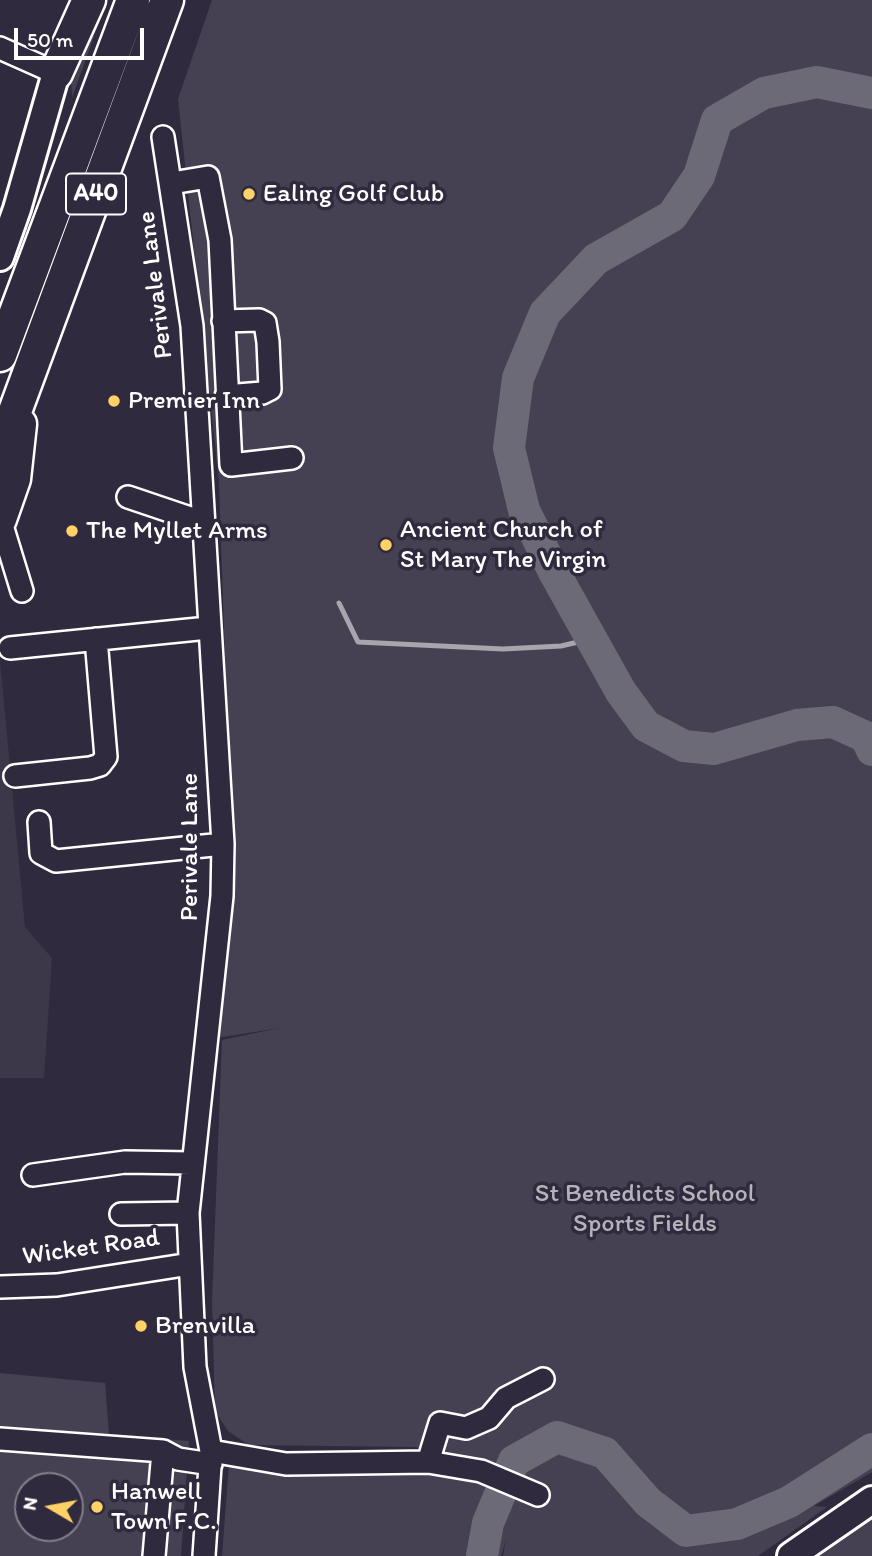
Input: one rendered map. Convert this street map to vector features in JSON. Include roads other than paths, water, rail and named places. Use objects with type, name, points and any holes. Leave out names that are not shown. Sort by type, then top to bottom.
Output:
[{"type":"highway","points":[[56,73],[89,0]]},
{"type":"highway","name":"A40","points":[[0,355],[133,0]]},
{"type":"highway","name":"A40","points":[[0,452],[167,0]]},
{"type":"highway","name":"A40","points":[[0,519],[14,479],[24,388]]},
{"type":"main road","points":[[0,257],[17,209],[56,73]]},
{"type":"main road","points":[[791,1556],[872,1500]]},
{"type":"street","points":[[0,48],[56,73]]},
{"type":"street","name":"Perivale Lane","points":[[163,137],[192,326],[223,844],[215,968],[188,1213],[195,1367],[211,1457],[204,1556]]},
{"type":"street","points":[[172,183],[208,177],[220,240],[231,465],[292,458]]},
{"type":"street","points":[[223,321],[259,320],[265,323],[270,389],[262,393],[226,396]]},
{"type":"street","points":[[128,497],[202,522]]},
{"type":"street","points":[[0,519],[22,591]]},
{"type":"street","points":[[10,648],[208,628]]},
{"type":"street","points":[[15,776],[90,768],[100,765],[106,757],[96,639]]},
{"type":"street","points":[[39,822],[41,853],[56,861],[223,844]]},
{"type":"street","points":[[33,1175],[125,1161],[192,1163]]},
{"type":"street","points":[[121,1214],[188,1213]]},
{"type":"street","name":"Wicket Road","points":[[0,1287],[57,1285],[190,1264]]},
{"type":"street","points":[[428,1462],[440,1423],[466,1428],[489,1418],[506,1398],[543,1379]]},
{"type":"street","points":[[0,1440],[163,1451],[178,1459],[211,1457],[285,1464],[428,1462],[481,1471],[538,1495]]},
{"type":"street","points":[[154,1556],[163,1451]]},
{"type":"waterway","points":[[872,93],[817,82],[764,93],[717,120],[699,176],[672,216],[596,259],[545,313],[518,378],[509,448],[524,510],[554,572],[621,692],[646,726],[684,746],[714,749],[797,725],[833,722],[866,737],[872,750]]},
{"type":"waterway","points":[[339,603],[358,642],[503,649],[561,646],[591,639]]},
{"type":"waterway","points":[[482,1556],[488,1523],[514,1461],[557,1437],[605,1453],[648,1502],[686,1531],[737,1524],[789,1502],[872,1449]]},
{"type":"place","name":"Ealing Golf Club","points":[[249,194]]},
{"type":"place","name":"Premier Inn","points":[[114,401]]},
{"type":"place","name":"The Myllet Arms","points":[[72,531]]},
{"type":"place","name":"Ancient Church of St Mary The Virgin","points":[[386,545]]},
{"type":"place","name":"Brenvilla","points":[[141,1326]]},
{"type":"place","name":"Hanwell Town F.C.","points":[[97,1507]]},
{"type":"park label","name":"St Benedicts School Sports Fields","points":[[645,1209]]}]
